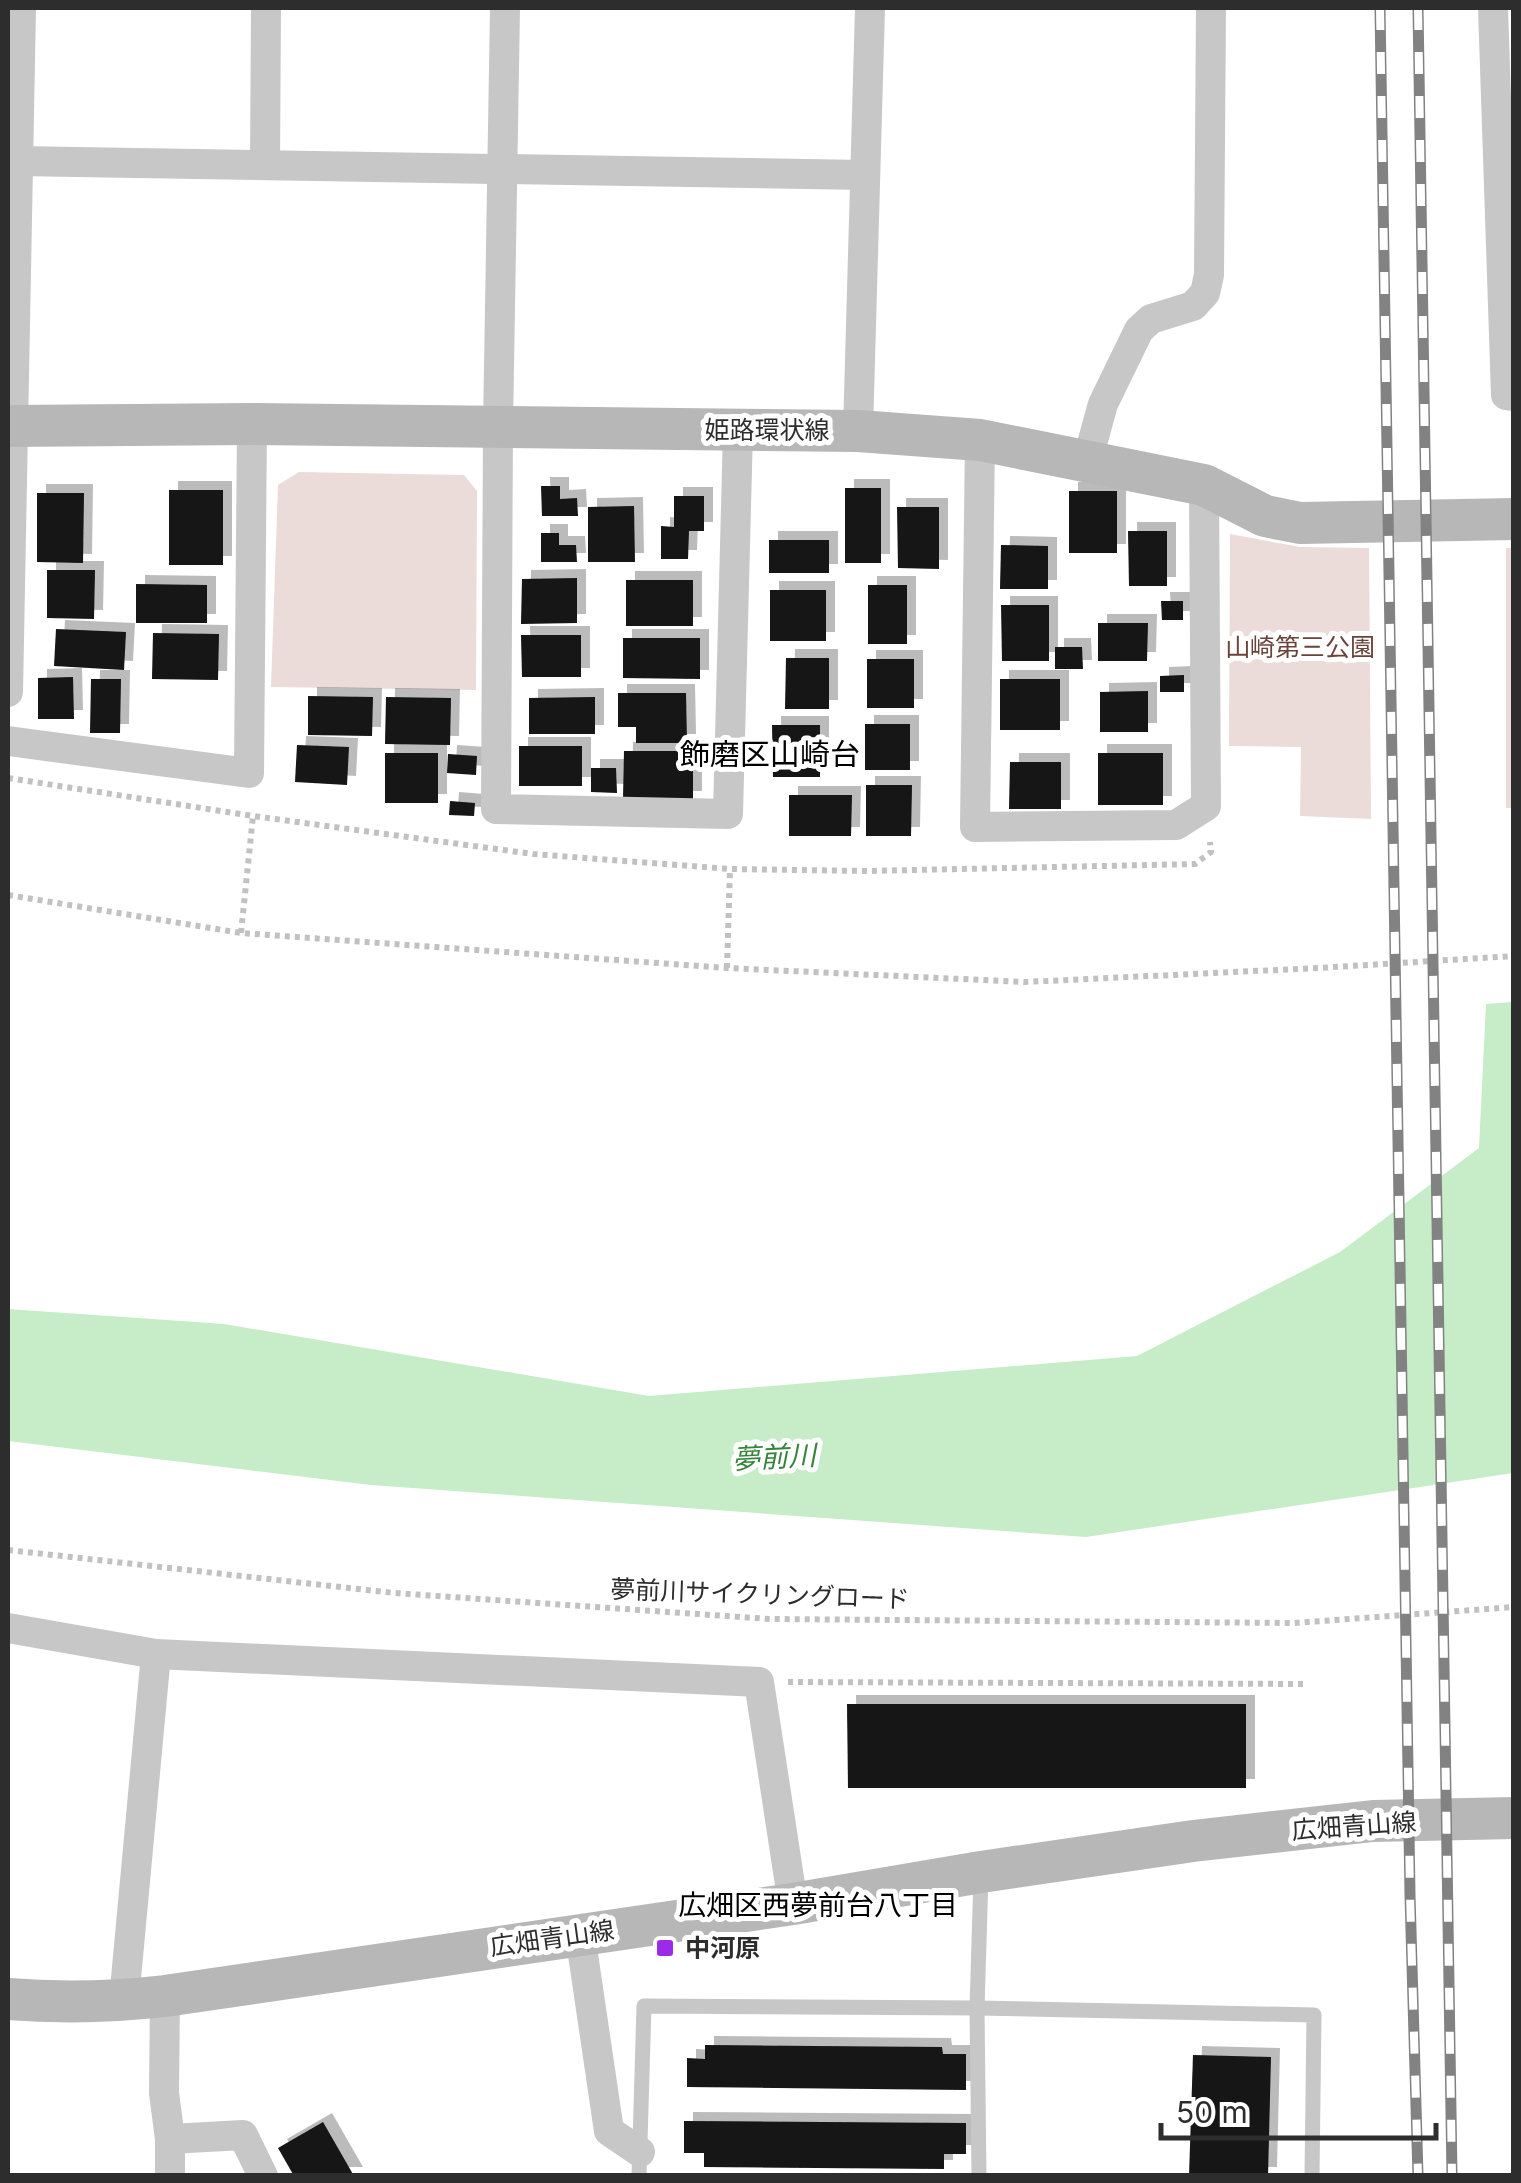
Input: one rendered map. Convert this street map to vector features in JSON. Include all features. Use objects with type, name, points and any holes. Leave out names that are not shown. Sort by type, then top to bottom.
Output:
[{"type":"main road","name":"姫路環状線","points":[[10,426],[252,424],[858,431],[980,440],[1204,485],[1265,516],[1300,524],[1514,519]]},
{"type":"main road","name":"広畑青山線","points":[[8,1999],[55,2002],[144,1998],[1194,1841],[1372,1821],[1514,1818]]},
{"type":"street","points":[[8,692],[10,426],[21,8]]},
{"type":"street","points":[[264,165],[266,8]]},
{"type":"street","points":[[505,8],[496,809],[728,814],[738,431]]},
{"type":"street","points":[[858,431],[870,8]]},
{"type":"street","points":[[1088,462],[1103,404],[1138,330],[1151,319],[1193,306],[1205,293],[1211,8]]},
{"type":"street","points":[[1493,8],[1506,153],[1506,395],[1514,396]]},
{"type":"street","points":[[18,161],[865,175]]},
{"type":"street","points":[[8,740],[249,773],[252,424]]},
{"type":"street","points":[[980,440],[975,827],[1176,825],[1206,806],[1204,485]]},
{"type":"street","points":[[8,1628],[156,1654],[759,1682],[792,1904]]},
{"type":"street","points":[[156,1654],[144,1998],[164,2092],[170,2176]]},
{"type":"street","points":[[580,1934],[608,2130],[639,2164]]},
{"type":"street","points":[[170,2139],[243,2135],[263,2176]]},
{"type":"lane","points":[[980,2176],[981,1872]]},
{"type":"lane","points":[[639,2164],[644,2006],[978,2008],[1314,2014],[1312,2176]]},
{"type":"path","points":[[242,933],[253,816]]},
{"type":"path","points":[[726,968],[730,870]]},
{"type":"path","points":[[8,895],[242,933],[726,968],[1025,982],[1514,956]]},
{"type":"path","name":"夢前川サイクリングロード","points":[[8,1550],[394,1593],[769,1619],[1294,1623],[1514,1607]]},
{"type":"path","points":[[759,1682],[1306,1684]]},
{"type":"green space","points":[[299,472],[464,475],[477,491],[476,690],[271,687],[278,485]]},
{"type":"green space","name":"山崎第三公園","points":[[1230,534],[1300,547],[1369,548],[1371,819],[1300,816],[1301,747],[1229,746]]},
{"type":"green space","points":[[1506,548],[1514,548],[1513,808],[1506,808]]},
{"type":"water","name":"夢前川","points":[[1513,1002],[1513,1473],[1086,1537],[371,1485],[8,1441],[8,1309],[224,1324],[649,1396],[1137,1356],[1340,1252],[1479,1148],[1486,1004]]},
{"type":"building","points":[[541,486],[560,486],[560,499],[577,498],[578,516],[542,516]]},
{"type":"building","points":[[845,488],[881,488],[881,563],[845,563]]},
{"type":"building","points":[[169,490],[223,490],[223,565],[169,565]]},
{"type":"building","points":[[1069,491],[1117,491],[1117,553],[1069,553]]},
{"type":"building","points":[[37,493],[84,493],[83,563],[37,562]]},
{"type":"building","points":[[674,496],[704,496],[704,531],[689,531],[688,559],[661,559],[661,526],[674,527]]},
{"type":"building","points":[[634,506],[635,562],[588,562],[588,507]]},
{"type":"building","points":[[897,507],[939,507],[939,569],[898,568]]},
{"type":"building","points":[[1128,531],[1167,531],[1167,586],[1129,586]]},
{"type":"building","points":[[541,533],[559,533],[559,545],[576,545],[577,562],[541,562]]},
{"type":"building","points":[[769,540],[829,540],[829,573],[769,573]]},
{"type":"building","points":[[1001,545],[1048,546],[1048,589],[1000,589]]},
{"type":"building","points":[[47,570],[95,570],[94,619],[47,618]]},
{"type":"building","points":[[577,578],[577,623],[521,624],[522,579]]},
{"type":"building","points":[[626,580],[693,580],[693,626],[626,626]]},
{"type":"building","points":[[136,584],[207,585],[207,623],[136,623]]},
{"type":"building","points":[[868,585],[907,585],[907,644],[868,644]]},
{"type":"building","points":[[770,590],[826,590],[826,641],[770,641]]},
{"type":"building","points":[[1161,601],[1183,601],[1183,620],[1162,620]]},
{"type":"building","points":[[1001,605],[1049,605],[1049,661],[1002,661]]},
{"type":"building","points":[[1098,623],[1148,623],[1147,661],[1098,661]]},
{"type":"building","points":[[56,629],[126,632],[124,670],[54,666]]},
{"type":"building","points":[[153,633],[219,634],[218,680],[152,679]]},
{"type":"building","points":[[521,635],[581,635],[581,677],[522,677]]},
{"type":"building","points":[[623,638],[700,638],[700,679],[623,678]]},
{"type":"building","points":[[1055,647],[1082,647],[1083,669],[1055,669]]},
{"type":"building","points":[[786,658],[829,658],[829,709],[785,709]]},
{"type":"building","points":[[867,659],[914,659],[914,708],[867,708]]},
{"type":"building","points":[[1184,675],[1184,692],[1160,692],[1160,676]]},
{"type":"building","points":[[73,677],[74,719],[38,719],[38,678]]},
{"type":"building","points":[[91,679],[121,679],[120,733],[90,733]]},
{"type":"building","points":[[1000,679],[1060,679],[1060,730],[1000,730]]},
{"type":"building","points":[[1148,691],[1148,732],[1100,732],[1100,692]]},
{"type":"building","points":[[618,693],[686,693],[687,743],[636,743],[636,727],[618,727]]},
{"type":"building","points":[[308,696],[373,697],[372,736],[308,735]]},
{"type":"building","points":[[386,697],[451,698],[450,745],[385,744]]},
{"type":"building","points":[[595,697],[595,734],[529,734],[529,698]]},
{"type":"building","points":[[865,724],[910,724],[910,770],[865,770]]},
{"type":"building","points":[[772,725],[820,725],[820,777],[773,777]]},
{"type":"building","points":[[297,745],[349,747],[347,785],[295,782]]},
{"type":"building","points":[[519,746],[582,746],[582,786],[519,786]]},
{"type":"building","points":[[624,751],[693,751],[693,800],[623,800]]},
{"type":"building","points":[[385,753],[438,753],[438,803],[385,803]]},
{"type":"building","points":[[1098,753],[1163,753],[1163,805],[1098,805]]},
{"type":"building","points":[[448,754],[477,756],[476,775],[447,773]]},
{"type":"building","points":[[1010,762],[1061,762],[1061,809],[1009,809]]},
{"type":"building","points":[[591,768],[616,768],[617,793],[591,792]]},
{"type":"building","points":[[866,785],[912,785],[911,836],[866,836]]},
{"type":"building","points":[[789,795],[852,795],[851,836],[789,836]]},
{"type":"building","points":[[450,801],[475,803],[474,816],[449,815]]},
{"type":"building","points":[[847,1704],[1246,1704],[1246,1788],[848,1788]]},
{"type":"building","points":[[705,2045],[942,2047],[943,2054],[966,2054],[966,2090],[687,2087],[687,2058],[705,2059]]},
{"type":"building","points":[[1193,2055],[1271,2057],[1268,2176],[1189,2176]]},
{"type":"building","points":[[684,2121],[966,2123],[966,2154],[944,2154],[944,2169],[704,2167],[704,2153],[684,2153]]},
{"type":"building","points":[[323,2122],[354,2176],[294,2176],[278,2148]]},
{"type":"railway","points":[[1380,8],[1410,1895],[1418,2176]]},
{"type":"railway","points":[[1418,8],[1452,2176]]},
{"type":"place","name":"中河原","points":[[665,1948]]},
{"type":"district","name":"飾磨区山崎台","points":[[770,755]]},
{"type":"district","name":"広畑区西夢前台八丁目","points":[[818,1905]]}]
